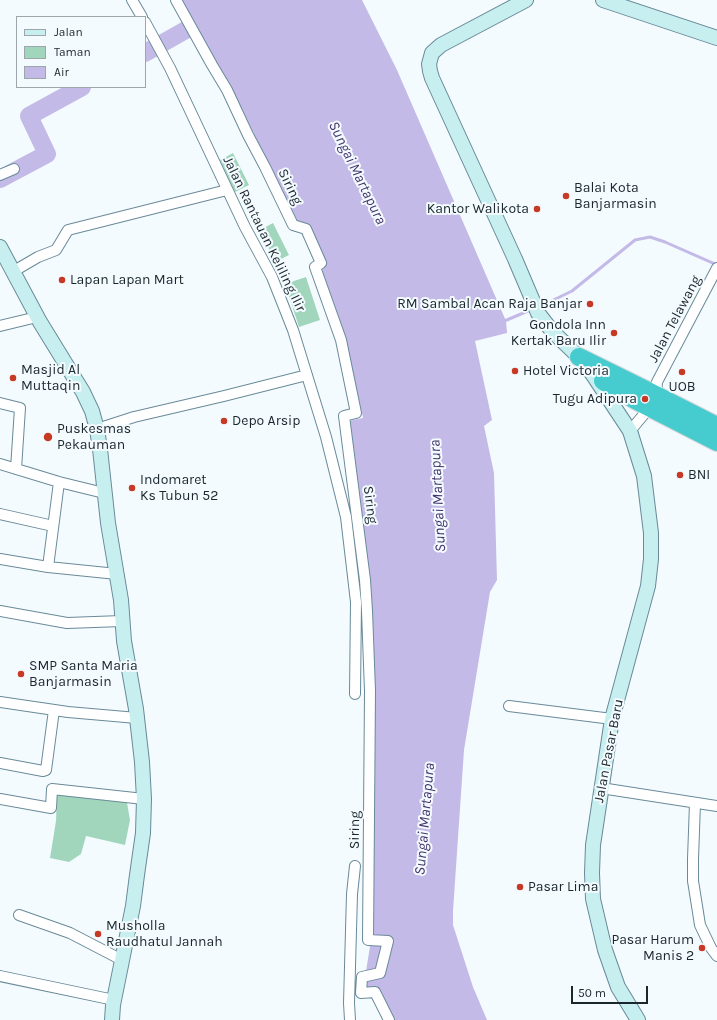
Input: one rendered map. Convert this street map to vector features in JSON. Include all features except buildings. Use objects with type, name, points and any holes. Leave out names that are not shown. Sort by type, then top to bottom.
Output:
[{"type":"highway","points":[[579,357],[640,400],[717,426]]},
{"type":"highway","points":[[593,374],[717,442]]},
{"type":"main road","points":[[526,0],[441,45],[432,53],[429,64],[430,71],[538,313],[552,331],[579,357],[593,374]]},
{"type":"main road","points":[[603,0],[717,38]]},
{"type":"main road","points":[[0,247],[37,317],[83,392],[92,411],[97,429],[104,493],[121,600],[124,641],[137,718],[144,799],[143,833],[137,875],[114,1000],[112,1020]]},
{"type":"main road","name":"Jalan Pasar Baru","points":[[638,1020],[618,987],[605,950],[593,899],[593,845],[612,719],[648,586],[651,559],[651,533],[644,476],[630,431],[640,400]]},
{"type":"street","points":[[132,0],[141,16]]},
{"type":"street","name":"Siring","points":[[176,0],[227,90],[293,225],[306,230],[321,263],[315,267],[341,340],[356,413],[344,416],[365,580],[367,611],[370,691],[368,940],[388,941],[380,973],[362,977],[361,993]]},
{"type":"street","name":"Jalan Rantauan Keliling Ilir","points":[[146,24],[164,56],[227,190],[272,277],[293,330],[326,437],[346,516],[356,602],[355,694]]},
{"type":"street","points":[[0,175],[14,169]]},
{"type":"street","points":[[14,271],[38,257],[56,250],[68,230],[227,190]]},
{"type":"street","name":"Jalan Telawang","points":[[630,431],[640,400],[715,271]]},
{"type":"street","points":[[0,326],[37,317]]},
{"type":"street","points":[[97,429],[134,417],[307,375]]},
{"type":"street","points":[[0,403],[20,408],[16,469]]},
{"type":"street","points":[[0,464],[59,482],[104,493]]},
{"type":"street","points":[[48,567],[59,482]]},
{"type":"street","points":[[0,514],[53,526]]},
{"type":"street","points":[[0,559],[48,567],[117,574]]},
{"type":"street","points":[[0,611],[67,623],[122,621]]},
{"type":"street","points":[[0,702],[54,710],[137,718]]},
{"type":"street","points":[[509,706],[612,719]]},
{"type":"street","points":[[0,763],[43,771],[46,770],[54,710]]},
{"type":"street","points":[[601,788],[717,806]]},
{"type":"street","points":[[0,799],[51,808],[52,789],[144,799]]},
{"type":"street","points":[[695,803],[693,881],[700,925],[711,948],[717,956]]},
{"type":"street","points":[[350,1020],[352,894],[355,866]]},
{"type":"street","points":[[19,915],[70,933],[122,960]]},
{"type":"street","points":[[0,976],[114,1000]]},
{"type":"street","points":[[350,999],[360,998],[361,993],[375,992],[389,1020]]},
{"type":"green space","points":[[233,153],[249,185],[235,192],[220,160]]},
{"type":"green space","points":[[273,223],[289,255],[275,262],[260,230]]},
{"type":"green space","points":[[306,277],[320,320],[299,327],[285,284]]},
{"type":"green space","points":[[57,792],[126,797],[130,820],[125,845],[86,836],[81,854],[69,862],[50,858],[56,821]]},
{"type":"water","name":"Sungai Martapura","points":[[180,0],[362,0],[397,70],[506,321],[507,333],[475,341],[492,420],[484,426],[494,473],[497,580],[490,592],[464,750],[453,911],[453,925],[473,987],[487,1020],[395,1020],[390,1014],[377,986],[366,988],[366,971],[372,934],[374,747],[349,421],[363,418],[346,340],[322,272],[323,267],[326,264],[308,227],[296,223],[244,113]]},
{"type":"waterway","points":[[146,52],[239,0]]},
{"type":"waterway","points":[[0,179],[47,154],[29,116],[80,88]]},
{"type":"waterway","points":[[541,306],[572,291],[635,240],[650,237],[717,265]]},
{"type":"waterway","points":[[502,322],[528,311]]},
{"type":"place","name":"Balai Kota Banjarmasin","points":[[566,196]]},
{"type":"place","name":"Kantor Walikota","points":[[537,209]]},
{"type":"place","name":"Lapan Lapan Mart","points":[[62,280]]},
{"type":"place","name":"RM Sambal Acan Raja Banjar","points":[[590,304]]},
{"type":"place","name":"Gondola Inn Kertak Baru Ilir","points":[[614,333]]},
{"type":"place","name":"Hotel Victoria","points":[[515,371]]},
{"type":"place","name":"UOB","points":[[682,372]]},
{"type":"place","name":"Masjid Al Muttaqin","points":[[13,378]]},
{"type":"place","name":"Tugu Adipura","points":[[645,399]]},
{"type":"place","name":"Depo Arsip","points":[[224,421]]},
{"type":"place","name":"Puskesmas Pekauman","points":[[48,437]]},
{"type":"place","name":"BNI","points":[[680,475]]},
{"type":"place","name":"Indomaret Ks Tubun 52","points":[[132,488]]},
{"type":"place","name":"SMP Santa Maria Banjarmasin","points":[[21,674]]},
{"type":"place","name":"Pasar Lima","points":[[520,887]]},
{"type":"place","name":"Musholla Raudhatul Jannah","points":[[98,934]]},
{"type":"place","name":"Pasar Harum Manis 2","points":[[702,948]]}]
